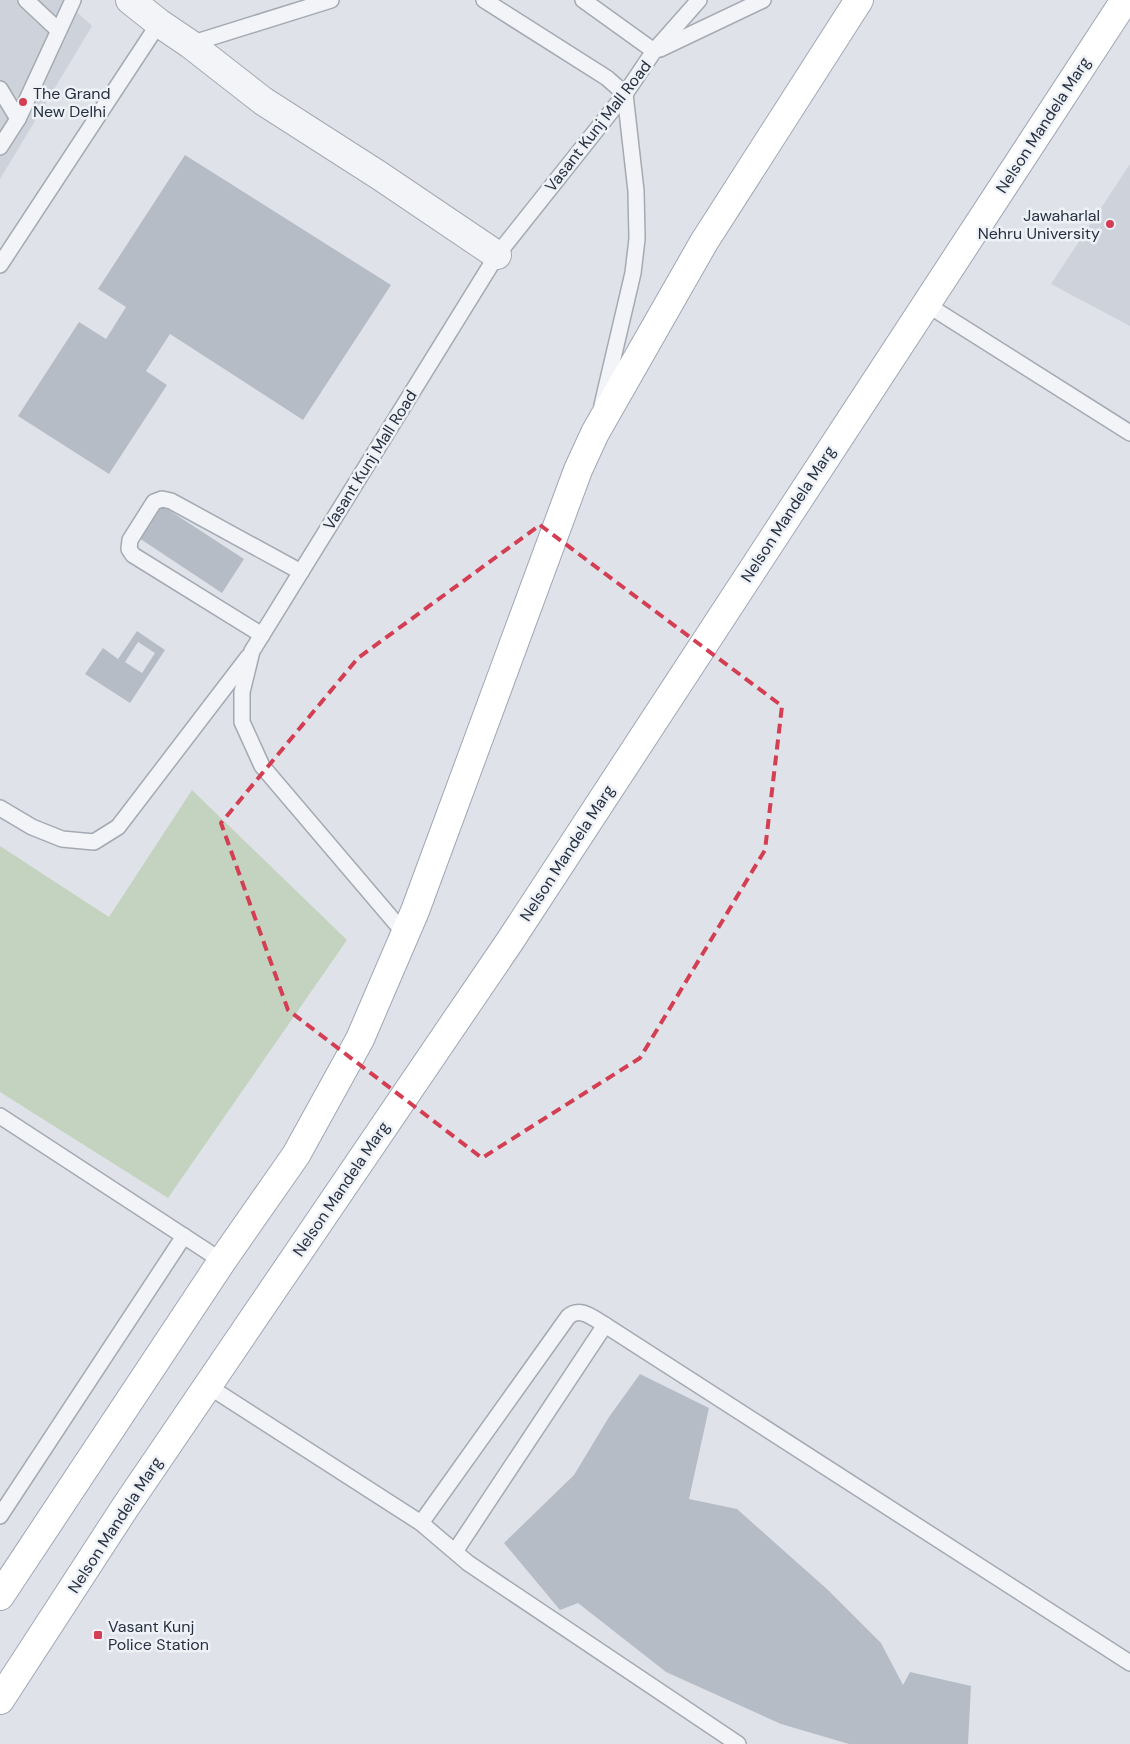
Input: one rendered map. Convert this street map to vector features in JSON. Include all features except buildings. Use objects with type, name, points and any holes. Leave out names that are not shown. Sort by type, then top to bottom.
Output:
[{"type":"main road","points":[[0,1596],[222,1261],[296,1155],[360,1038],[419,902],[578,470],[595,433],[704,242],[858,0]]},
{"type":"main road","name":"Nelson Mandela Marg","points":[[0,1700],[126,1506],[510,941],[1125,0]]},
{"type":"street","points":[[130,0],[263,101],[497,254]]},
{"type":"lane","points":[[26,0],[58,30]]},
{"type":"lane","points":[[0,147],[18,119],[73,0]]},
{"type":"lane","points":[[190,44],[331,0]]},
{"type":"lane","points":[[484,0],[607,78],[625,94],[636,191],[637,240],[633,273],[595,433]]},
{"type":"lane","points":[[583,0],[654,52],[763,0]]},
{"type":"lane","name":"Vasant Kunj Mall Road","points":[[405,934],[262,766],[242,722],[242,692],[252,651],[497,254],[625,94],[654,52],[699,0]]},
{"type":"lane","points":[[0,265],[159,23]]},
{"type":"lane","points":[[0,89],[18,119]]},
{"type":"lane","points":[[926,304],[1130,433]]},
{"type":"lane","points":[[262,635],[133,555],[129,549],[130,540],[154,502],[162,499],[171,501],[301,572]]},
{"type":"lane","points":[[0,808],[32,827],[62,839],[94,842],[118,828],[252,651]]},
{"type":"lane","points":[[0,1116],[222,1261]]},
{"type":"lane","points":[[0,1516],[184,1236]]},
{"type":"lane","points":[[422,1523],[568,1317],[573,1312],[580,1312],[604,1325],[1130,1663]]},
{"type":"lane","points":[[456,1550],[604,1325]]},
{"type":"lane","points":[[208,1386],[422,1523],[456,1550],[468,1563],[738,1744]]},
{"type":"highlighted area","points":[[540,525],[782,706],[765,850],[640,1058],[482,1158],[288,1010],[221,823],[358,658]]},
{"type":"shaded area","name":"The Grand New Delhi","points":[[0,0],[64,0],[92,26],[0,179]]},
{"type":"shaded area","name":"Jawaharlal Nehru University","points":[[1130,164],[1130,326],[1051,284]]},
{"type":"green space","points":[[192,790],[347,940],[168,1198],[0,1092],[0,846],[109,917]]},
{"type":"place","name":"The Grand New Delhi","points":[[23,102]]},
{"type":"place","name":"Jawaharlal Nehru University","points":[[1110,224]]},
{"type":"place","name":"Vasant Kunj Police Station","points":[[98,1635]]}]
